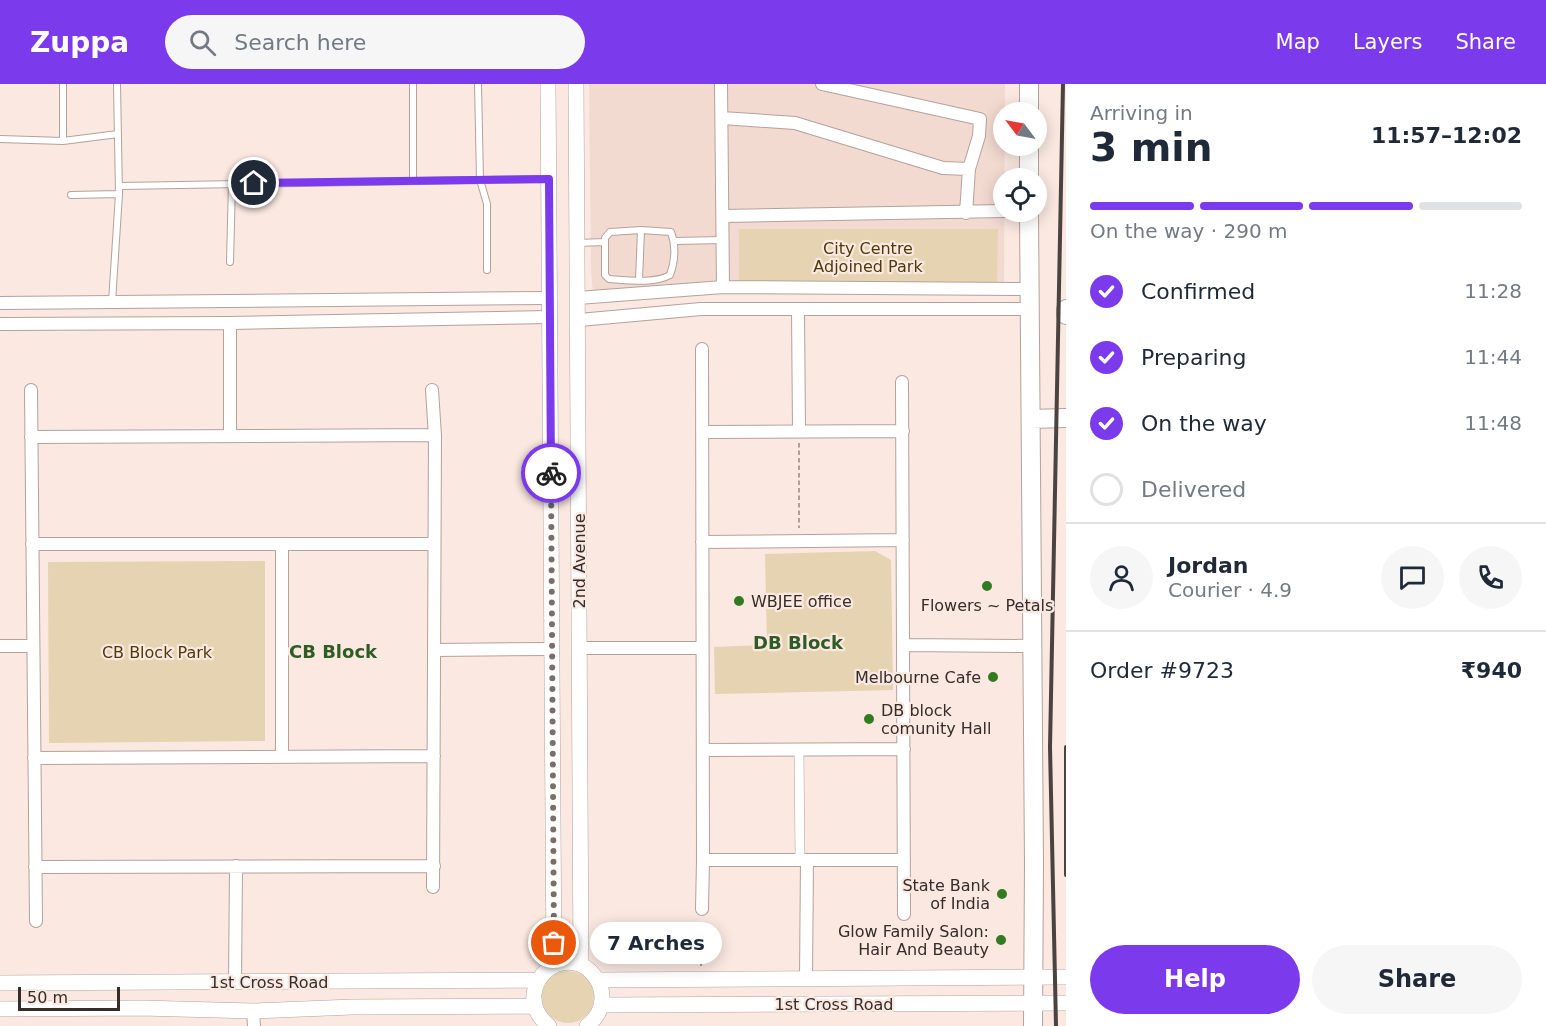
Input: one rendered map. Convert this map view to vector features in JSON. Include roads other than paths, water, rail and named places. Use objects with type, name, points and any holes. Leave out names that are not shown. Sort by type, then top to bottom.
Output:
[{"type":"main road","points":[[1029,84],[1029,102]]},
{"type":"main road","points":[[1029,222],[1033,1026]]},
{"type":"main road","points":[[1031,419],[1066,418]]},
{"type":"street","name":"2nd Avenue","points":[[548,84],[554,966]]},
{"type":"street","name":"2nd Avenue","points":[[576,84],[581,965]]},
{"type":"street","points":[[722,84],[723,287]]},
{"type":"street","points":[[822,84],[980,119],[980,136],[969,169],[966,213]]},
{"type":"street","points":[[722,118],[795,123],[943,168],[969,169]]},
{"type":"street","points":[[724,216],[993,212]]},
{"type":"street","points":[[549,229],[577,236]]},
{"type":"street","points":[[578,298],[723,287],[1030,289]]},
{"type":"street","points":[[751,287],[751,309]]},
{"type":"street","points":[[0,303],[549,298]]},
{"type":"street","points":[[125,302],[127,323]]},
{"type":"street","points":[[579,320],[701,309],[1030,309]]},
{"type":"street","points":[[798,309],[799,431]]},
{"type":"street","points":[[0,324],[230,323],[550,317]]},
{"type":"street","points":[[230,323],[230,436]]},
{"type":"street","points":[[702,349],[702,909]]},
{"type":"street","points":[[902,382],[904,914]]},
{"type":"street","points":[[31,390],[36,921]]},
{"type":"street","points":[[432,390],[434,435],[434,887]]},
{"type":"street","points":[[702,432],[903,431]]},
{"type":"street","points":[[31,437],[434,435]]},
{"type":"street","points":[[702,542],[903,540]]},
{"type":"street","points":[[32,544],[434,544]]},
{"type":"street","points":[[282,544],[282,757]]},
{"type":"street","points":[[903,645],[1032,646]]},
{"type":"street","points":[[0,646],[33,646]]},
{"type":"street","points":[[579,648],[702,648]]},
{"type":"street","points":[[434,650],[552,649]]},
{"type":"street","points":[[799,749],[806,979]]},
{"type":"street","points":[[703,750],[904,749]]},
{"type":"street","points":[[34,758],[434,756]]},
{"type":"street","points":[[703,860],[904,860]]},
{"type":"street","points":[[235,982],[236,866]]},
{"type":"street","points":[[35,867],[434,866]]},
{"type":"street","points":[[549,1026],[542,1020],[535,1006],[535,988],[538,980],[548,969],[567,963],[581,965],[594,974],[598,980],[603,997],[602,1005],[595,1020],[587,1026]]},
{"type":"street","points":[[598,980],[1066,977]]},
{"type":"street","name":"1st Cross Road","points":[[0,983],[538,980]]},
{"type":"street","points":[[351,981],[352,1007]]},
{"type":"street","name":"1st Cross Road","points":[[602,1005],[1066,1003]]},
{"type":"street","name":"1st Cross Road","points":[[0,1009],[141,1008],[253,1019],[352,1007],[535,1006]]},
{"type":"lane","points":[[63,84],[63,141]]},
{"type":"lane","points":[[112,302],[119,194],[117,84]]},
{"type":"lane","points":[[413,84],[413,180]]},
{"type":"lane","points":[[478,84],[480,180],[487,204],[487,270]]},
{"type":"lane","points":[[0,139],[63,141],[118,134]]},
{"type":"lane","points":[[119,186],[549,179]]},
{"type":"lane","points":[[230,262],[232,183]]},
{"type":"lane","points":[[71,195],[119,194]]},
{"type":"lane","points":[[639,280],[641,230]]},
{"type":"lane","points":[[641,230],[671,232],[674,241],[674,257],[670,275],[665,278],[609,279],[605,275],[604,242],[610,232],[641,230]]},
{"type":"lane","points":[[577,236],[604,242]]},
{"type":"lane","points":[[674,241],[723,240]]},
{"type":"railway","points":[[1056,1026],[1050,747],[1063,84]]},
{"type":"railway","points":[[1066,747],[1066,875]]},
{"type":"place","name":"Flowers ~ Petals","points":[[987,586]]},
{"type":"place","name":"WBJEE office","points":[[739,601]]},
{"type":"place","name":"Melbourne Cafe","points":[[993,677]]},
{"type":"place","name":"DB block comunity Hall","points":[[869,719]]},
{"type":"place","name":"State Bank of India","points":[[1002,894]]},
{"type":"place","name":"Glow Family Salon: Hair And Beauty","points":[[1001,940]]},
{"type":"place","name":"7 Arches","points":[[554,943]]},
{"type":"district","name":"DB Block","points":[[798,642]]},
{"type":"district","name":"CB Block","points":[[333,651]]},
{"type":"park label","name":"City Centre Adjoined Park","points":[[868,257]]},
{"type":"park label","name":"CB Block Park","points":[[157,652]]}]
